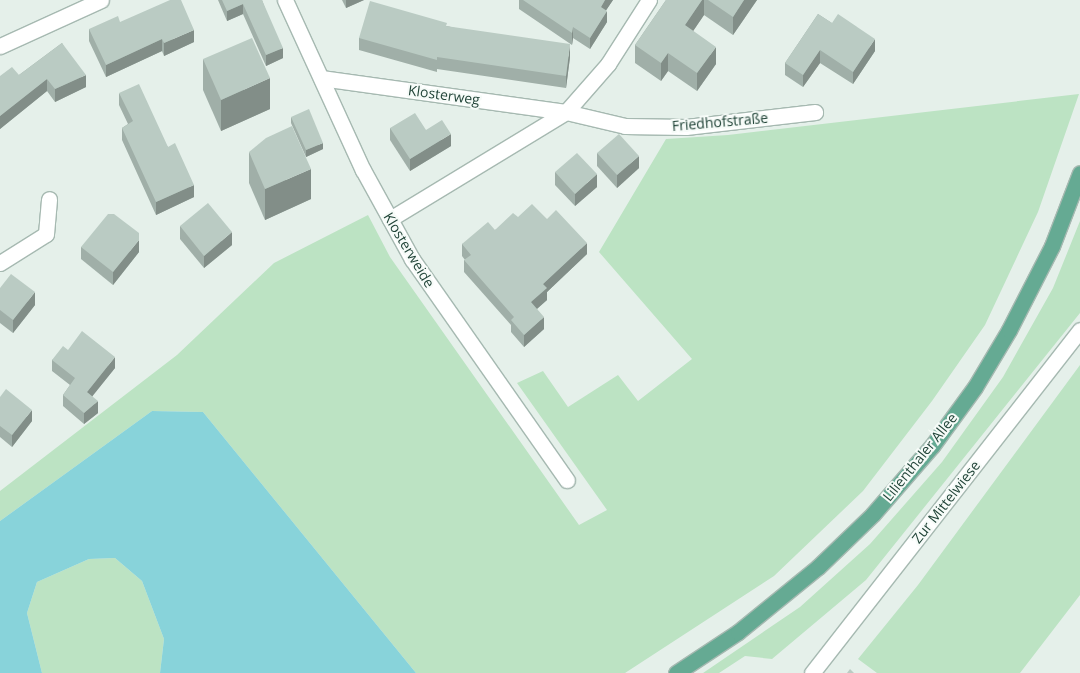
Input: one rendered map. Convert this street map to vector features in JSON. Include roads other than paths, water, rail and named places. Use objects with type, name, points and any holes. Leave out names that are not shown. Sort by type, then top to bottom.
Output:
[{"type":"main road","name":"Lilienthaler Allee","points":[[676,673],[738,632],[818,567],[873,514],[932,446],[975,387],[1009,330],[1052,246],[1080,173]]},
{"type":"street","points":[[0,46],[101,0]]},
{"type":"street","name":"Klosterweide","points":[[286,0],[363,170],[412,259],[567,480]]},
{"type":"street","points":[[390,219],[566,112],[591,86],[608,64],[649,0]]},
{"type":"street","name":"Klosterweg","points":[[321,78],[566,112]]},
{"type":"street","name":"Friedhofstraße","points":[[566,112],[625,126],[686,127],[814,112]]},
{"type":"street","points":[[0,263],[46,234],[49,199]]},
{"type":"street","name":"Zur Mittelwiese","points":[[812,673],[1080,330]]},
{"type":"water","points":[[152,411],[203,412],[416,673],[160,673],[164,639],[142,581],[115,558],[89,559],[37,582],[27,613],[42,673],[0,673],[0,521]]}]
